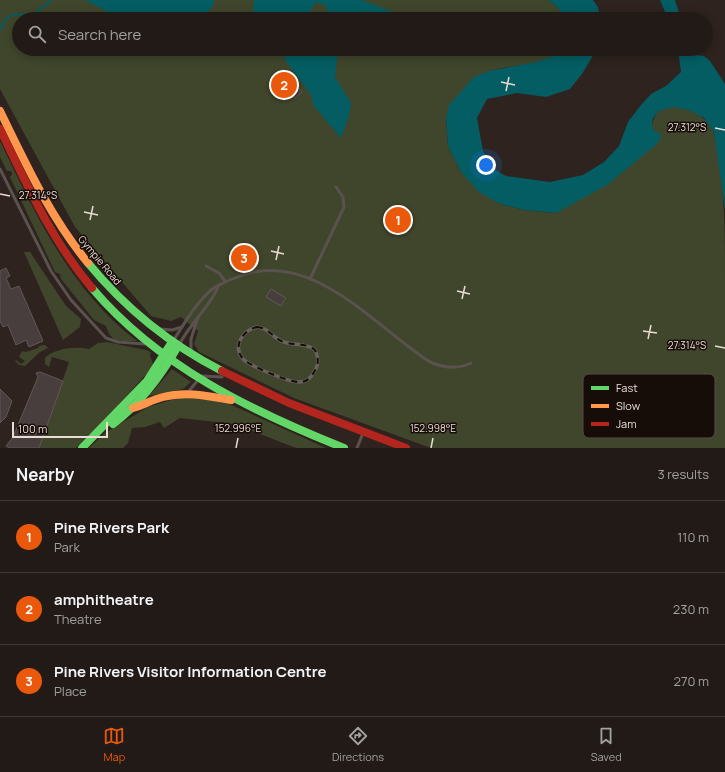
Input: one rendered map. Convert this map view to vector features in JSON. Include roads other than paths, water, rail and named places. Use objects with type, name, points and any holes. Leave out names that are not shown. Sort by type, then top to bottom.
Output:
[{"type":"main road","name":"Gympie Road","points":[[0,112],[44,199],[82,257],[105,284],[152,328],[175,344],[232,378],[406,448]]},
{"type":"main road","points":[[0,129],[42,214],[69,260],[109,308],[150,345],[200,378],[242,402],[290,426],[344,448]]},
{"type":"main road","points":[[97,434],[133,408],[149,391],[175,344]]},
{"type":"main road","points":[[82,448],[147,382],[168,358]]},
{"type":"main road","points":[[133,408],[163,397],[187,393],[211,395],[242,402]]},
{"type":"lane","points":[[0,169],[51,271],[71,300],[98,329],[112,341],[150,345]]},
{"type":"lane","points":[[310,279],[344,207],[343,197],[336,187]]},
{"type":"lane","points":[[206,266],[219,273],[225,281]]},
{"type":"lane","points":[[175,344],[182,327],[212,288],[218,287],[225,281],[246,274],[270,269],[292,272],[310,279],[362,310],[430,362],[456,368],[470,363]]},
{"type":"lane","points":[[175,344],[216,294],[218,287]]},
{"type":"lane","points":[[193,355],[191,340],[197,324],[198,315]]},
{"type":"lane","points":[[152,328],[172,330],[182,327]]},
{"type":"lane","name":"Gympie Road","points":[[200,378],[204,375],[232,378]]},
{"type":"lane","points":[[187,393],[200,378]]},
{"type":"lane","points":[[357,448],[364,431]]},
{"type":"water","points":[[85,0],[214,0],[213,6],[207,12],[108,12]]},
{"type":"water","points":[[254,0],[361,0],[393,12],[327,12],[326,6],[316,2],[310,12],[253,11]]},
{"type":"water","points":[[548,0],[593,0],[598,7],[599,12],[561,12]]},
{"type":"water","points":[[660,0],[675,0],[679,12],[665,12]]},
{"type":"water","points":[[285,56],[337,56],[335,77],[351,103],[349,116],[341,138],[314,106],[311,95],[285,60]]},
{"type":"water","points":[[553,56],[593,56],[582,74],[570,89],[546,97],[517,93],[487,99],[477,118],[483,151],[492,168],[506,176],[550,182],[583,175],[604,162],[619,146],[628,122],[651,94],[666,86],[681,72],[679,56],[704,56],[710,61],[725,84],[725,209],[714,132],[704,118],[689,110],[673,107],[659,111],[653,118],[652,127],[656,132],[662,135],[657,144],[607,185],[556,213],[525,210],[500,204],[479,192],[461,172],[448,146],[446,118],[449,105],[474,77],[489,71],[536,62]]},
{"type":"waterway","points":[[37,12],[51,0]]},
{"type":"waterway","points":[[0,30],[6,19],[12,15]]},
{"type":"railway","points":[[257,327],[265,329],[280,341],[314,349],[318,358],[318,363],[310,378],[302,382],[295,382],[261,370],[243,359],[239,349],[241,339],[247,331],[257,327]]},
{"type":"place","name":"amphitheatre","points":[[284,85]]},
{"type":"place","name":"Pine Rivers Park","points":[[398,220]]},
{"type":"place","name":"Pine Rivers Visitor Information Centre","points":[[244,258]]}]
